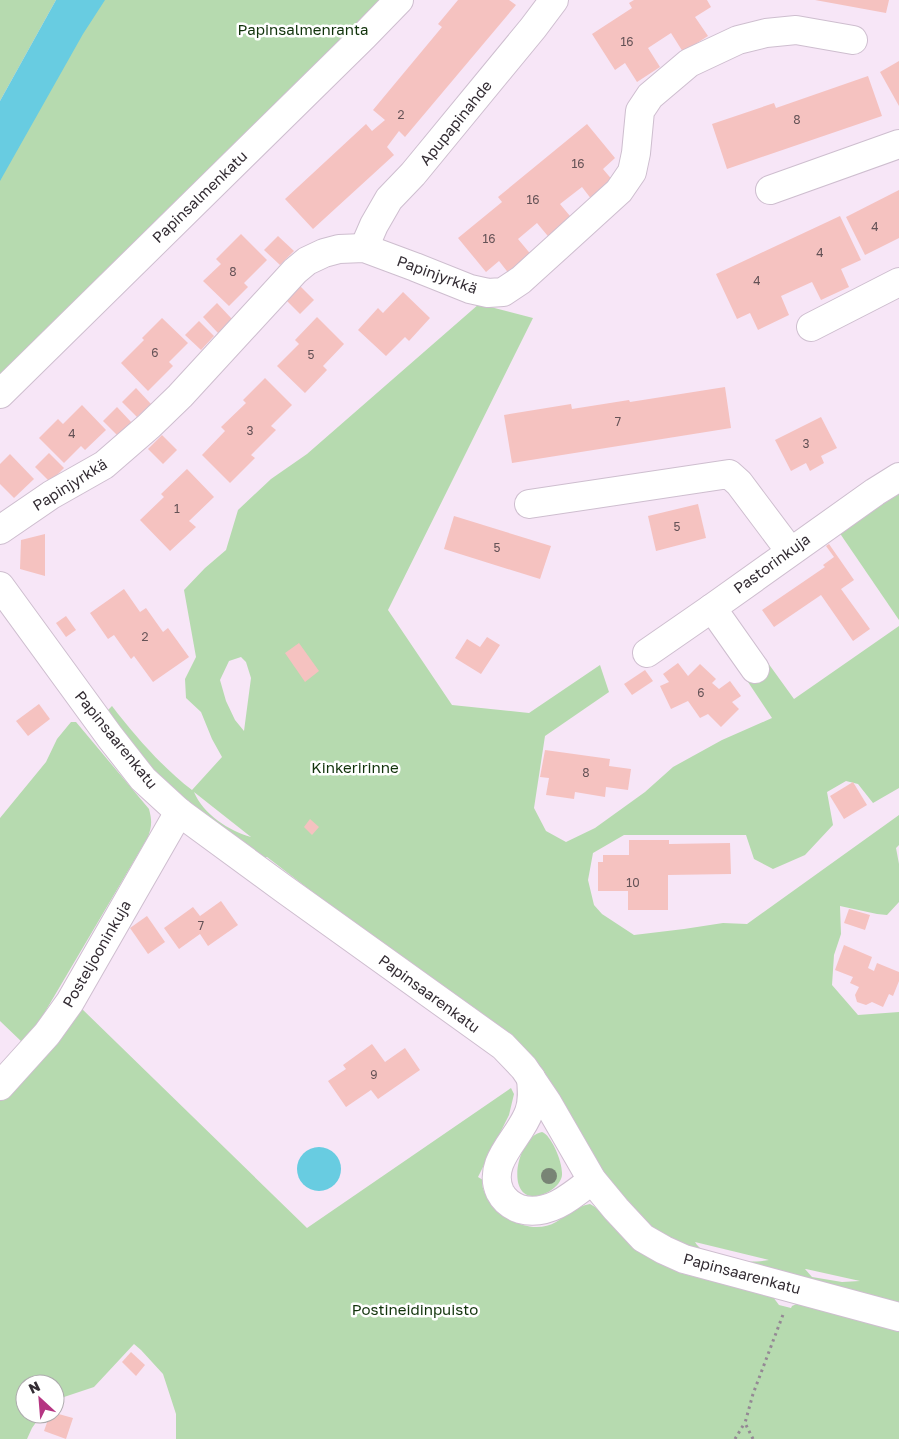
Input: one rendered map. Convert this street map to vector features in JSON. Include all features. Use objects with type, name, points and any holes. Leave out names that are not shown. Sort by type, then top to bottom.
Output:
[{"type":"street","name":"Papinsalmenkatu","points":[[0,394],[399,0]]},
{"type":"street","name":"Apupapinahde","points":[[364,248],[374,225],[390,199],[420,167],[554,0]]},
{"type":"street","name":"Papinjyrkkä","points":[[0,530],[50,495],[104,465],[149,426],[193,382],[295,271],[307,261],[324,253],[339,249],[364,248],[415,266],[470,289],[488,293],[503,292],[521,280],[619,192],[632,172],[640,111],[650,96],[690,63],[738,40],[766,33],[796,30],[853,40]]},
{"type":"street","points":[[770,190],[899,144]]},
{"type":"street","points":[[811,327],[899,282]]},
{"type":"street","points":[[529,504],[729,474],[739,482],[790,551]]},
{"type":"street","name":"Pastorinkuja","points":[[647,653],[790,551],[899,477]]},
{"type":"street","name":"Papinsaarenkatu","points":[[0,586],[110,737],[143,779],[179,812],[503,1046],[524,1068],[547,1102],[592,1180],[643,1238],[684,1259],[899,1317]]},
{"type":"street","points":[[712,608],[755,669]]},
{"type":"street","name":"Posteljooninkuja","points":[[0,1086],[47,1034],[70,1002],[179,812]]},
{"type":"street","points":[[531,1078],[533,1096],[530,1112],[504,1153],[497,1173],[498,1188],[511,1205],[521,1209],[534,1210],[549,1208],[565,1201],[592,1180]]},
{"type":"path","points":[[735,1439],[745,1423],[753,1394],[785,1309],[791,1287]]},
{"type":"path","points":[[745,1423],[753,1439]]},
{"type":"green space","points":[[0,0],[56,0],[0,101]]},
{"type":"green space","name":"Papinsalmenranta","points":[[100,0],[385,0],[0,382],[0,161]]},
{"type":"green space","name":"Kinkeririnne","points":[[479,304],[533,318],[388,610],[452,705],[529,713],[600,665],[609,692],[545,736],[534,808],[546,831],[566,842],[595,828],[645,792],[673,767],[722,740],[772,718],[746,679],[768,663],[794,699],[899,626],[899,788],[873,803],[858,784],[846,781],[827,792],[833,825],[805,855],[773,869],[754,859],[746,835],[624,835],[593,853],[588,880],[594,905],[602,914],[634,935],[723,923],[747,924],[899,815],[899,845],[896,848],[899,864],[899,902],[887,915],[840,906],[841,934],[834,955],[832,985],[858,1015],[899,1012],[899,1302],[734,1265],[721,1259],[697,1255],[670,1243],[632,1213],[602,1177],[580,1141],[574,1124],[550,1081],[515,1039],[323,900],[267,857],[261,859],[186,803],[151,769],[105,713],[112,706],[130,729],[170,772],[192,790],[222,757],[201,712],[186,698],[185,679],[196,657],[184,590],[226,550],[238,510],[271,479],[307,454]],"holes":[[[241,657],[246,662],[251,678],[244,731],[235,720],[226,701],[220,680],[229,661]],[[194,792],[251,837],[234,831],[218,821],[198,800]],[[695,1242],[769,1260],[750,1262],[729,1260],[718,1258],[701,1249]],[[805,1269],[860,1281],[842,1282],[812,1277]]]},
{"type":"green space","points":[[899,490],[899,620],[839,532]]},
{"type":"green space","points":[[71,722],[76,722],[149,809],[151,826],[148,837],[29,1039],[23,1043],[0,1021],[0,818],[46,762],[57,739]]},
{"type":"green space","name":"Postineidinpuisto","points":[[80,1007],[307,1228],[511,1088],[514,1094],[509,1115],[478,1177],[483,1180],[484,1191],[496,1207],[516,1222],[527,1226],[539,1227],[551,1225],[576,1209],[590,1204],[629,1243],[680,1273],[773,1297],[779,1305],[791,1308],[801,1302],[899,1327],[899,1439],[176,1439],[176,1414],[163,1374],[134,1344],[94,1387],[65,1397],[65,1374],[15,1374],[15,1424],[35,1424],[27,1439],[0,1439],[0,1096],[50,1052]]},
{"type":"green space","points":[[542,1132],[546,1134],[554,1146],[562,1168],[562,1174],[560,1182],[552,1190],[544,1194],[531,1196],[522,1191],[518,1182],[520,1157],[525,1145],[533,1136]]},
{"type":"water","points":[[56,0],[105,0],[83,34],[0,181],[0,101]]},
{"type":"water","points":[[323,1147],[335,1153],[340,1160],[340,1178],[335,1185],[328,1190],[315,1191],[303,1185],[298,1178],[297,1165],[303,1153],[310,1148]]},
{"type":"building","points":[[458,0],[509,0],[516,5],[405,137],[399,131],[387,147],[394,155],[313,229],[285,199],[366,124],[372,131],[385,120],[373,110],[442,27],[438,24]]},
{"type":"building","points":[[634,0],[707,0],[711,7],[695,17],[708,36],[683,52],[671,33],[648,48],[660,67],[637,82],[625,63],[615,70],[592,34],[632,8],[629,3]]},
{"type":"building","points":[[815,0],[889,0],[886,13]]},
{"type":"building","points":[[899,61],[899,106],[880,72]]},
{"type":"building","points":[[868,76],[882,116],[727,169],[712,124],[774,103],[776,108]]},
{"type":"building","points":[[587,124],[615,158],[603,169],[614,182],[592,200],[582,187],[560,204],[575,222],[552,241],[537,223],[518,239],[533,257],[510,275],[499,261],[486,272],[458,238],[502,202],[498,197]]},
{"type":"building","points":[[899,190],[899,238],[865,255],[846,217]]},
{"type":"building","points":[[840,216],[861,260],[841,269],[849,287],[821,300],[812,282],[781,296],[789,315],[758,330],[750,313],[737,319],[716,274]]},
{"type":"building","points":[[241,234],[267,260],[244,283],[248,287],[229,306],[203,281],[221,264],[216,259]]},
{"type":"building","points":[[278,236],[294,251],[280,265],[264,250]]},
{"type":"building","points":[[299,285],[314,300],[300,314],[285,299]]},
{"type":"building","points":[[403,292],[430,318],[409,341],[405,337],[386,356],[358,330],[378,308],[383,313]]},
{"type":"building","points":[[217,303],[232,319],[218,333],[203,317]]},
{"type":"building","points":[[317,317],[344,344],[323,366],[327,370],[305,393],[277,366],[299,344],[295,340]]},
{"type":"building","points":[[162,318],[188,343],[169,362],[173,366],[148,391],[121,363],[144,340],[142,338]]},
{"type":"building","points":[[199,321],[214,336],[201,350],[185,335]]},
{"type":"building","points":[[265,378],[292,405],[271,426],[276,430],[251,455],[255,458],[230,483],[202,455],[225,431],[221,427],[246,403],[243,400]]},
{"type":"building","points":[[725,387],[731,428],[512,463],[504,415],[571,404],[572,409],[629,400],[630,402]]},
{"type":"building","points":[[136,388],[151,404],[137,417],[122,402]]},
{"type":"building","points":[[82,405],[106,430],[85,450],[81,446],[64,463],[39,438],[58,419],[63,424]]},
{"type":"building","points":[[117,407],[132,423],[118,436],[103,421]]},
{"type":"building","points":[[821,417],[837,448],[821,456],[824,463],[810,471],[806,463],[791,471],[775,440]]},
{"type":"building","points":[[162,435],[177,450],[163,464],[148,449]]},
{"type":"building","points":[[49,453],[64,468],[50,482],[35,467]]},
{"type":"building","points":[[10,454],[34,479],[14,498],[0,484],[0,464]]},
{"type":"building","points":[[187,469],[214,497],[189,521],[196,527],[170,551],[140,520],[164,497],[161,494]]},
{"type":"building","points":[[698,504],[706,538],[656,551],[648,516]]},
{"type":"building","points":[[454,516],[551,546],[540,579],[444,549]]},
{"type":"building","points":[[45,534],[45,576],[20,569],[21,540]]},
{"type":"building","points":[[829,544],[854,580],[841,589],[870,629],[853,641],[821,595],[774,627],[762,610],[825,567],[823,565],[834,557],[826,546]]},
{"type":"building","points":[[124,589],[140,612],[146,608],[163,632],[168,628],[189,657],[153,682],[134,656],[131,659],[114,635],[108,639],[90,613]]},
{"type":"building","points":[[66,616],[76,630],[66,637],[56,623]]},
{"type":"building","points":[[487,637],[500,645],[481,674],[455,658],[467,639],[480,647]]},
{"type":"building","points":[[299,643],[319,671],[305,682],[285,653]]},
{"type":"building","points":[[678,663],[688,676],[700,664],[716,679],[712,683],[719,689],[730,681],[741,696],[732,702],[739,709],[721,727],[708,714],[700,718],[688,701],[671,709],[660,686],[669,682],[663,674]]},
{"type":"building","points":[[645,670],[653,681],[632,695],[624,684]]},
{"type":"building","points":[[39,704],[50,719],[28,736],[16,721]]},
{"type":"building","points":[[545,750],[610,759],[609,766],[631,769],[628,790],[606,787],[605,797],[575,792],[574,799],[546,795],[549,778],[540,777]]},
{"type":"building","points":[[853,782],[867,805],[844,819],[830,796]]},
{"type":"building","points":[[310,819],[319,827],[312,835],[304,827]]},
{"type":"building","points":[[629,840],[669,840],[669,844],[730,843],[731,874],[668,875],[668,910],[628,910],[628,891],[598,891],[598,862],[603,862],[603,855],[629,855]]},
{"type":"building","points":[[221,901],[238,925],[208,946],[200,934],[179,949],[164,928],[193,907],[200,916]]},
{"type":"building","points":[[849,909],[870,915],[865,930],[844,923]]},
{"type":"building","points":[[147,916],[165,942],[148,954],[130,928]]},
{"type":"building","points":[[844,945],[872,957],[868,968],[874,971],[877,963],[899,972],[899,981],[893,996],[889,994],[883,1007],[872,1002],[866,1005],[857,1002],[855,995],[859,987],[850,983],[853,977],[835,970]]},
{"type":"building","points":[[372,1044],[385,1062],[405,1048],[420,1070],[378,1099],[371,1090],[346,1107],[328,1081],[346,1069],[343,1065]]},
{"type":"building","points":[[131,1352],[145,1365],[136,1376],[122,1362]]},
{"type":"building","points":[[65,1416],[73,1418],[66,1439],[44,1431],[46,1424],[65,1424]]}]
